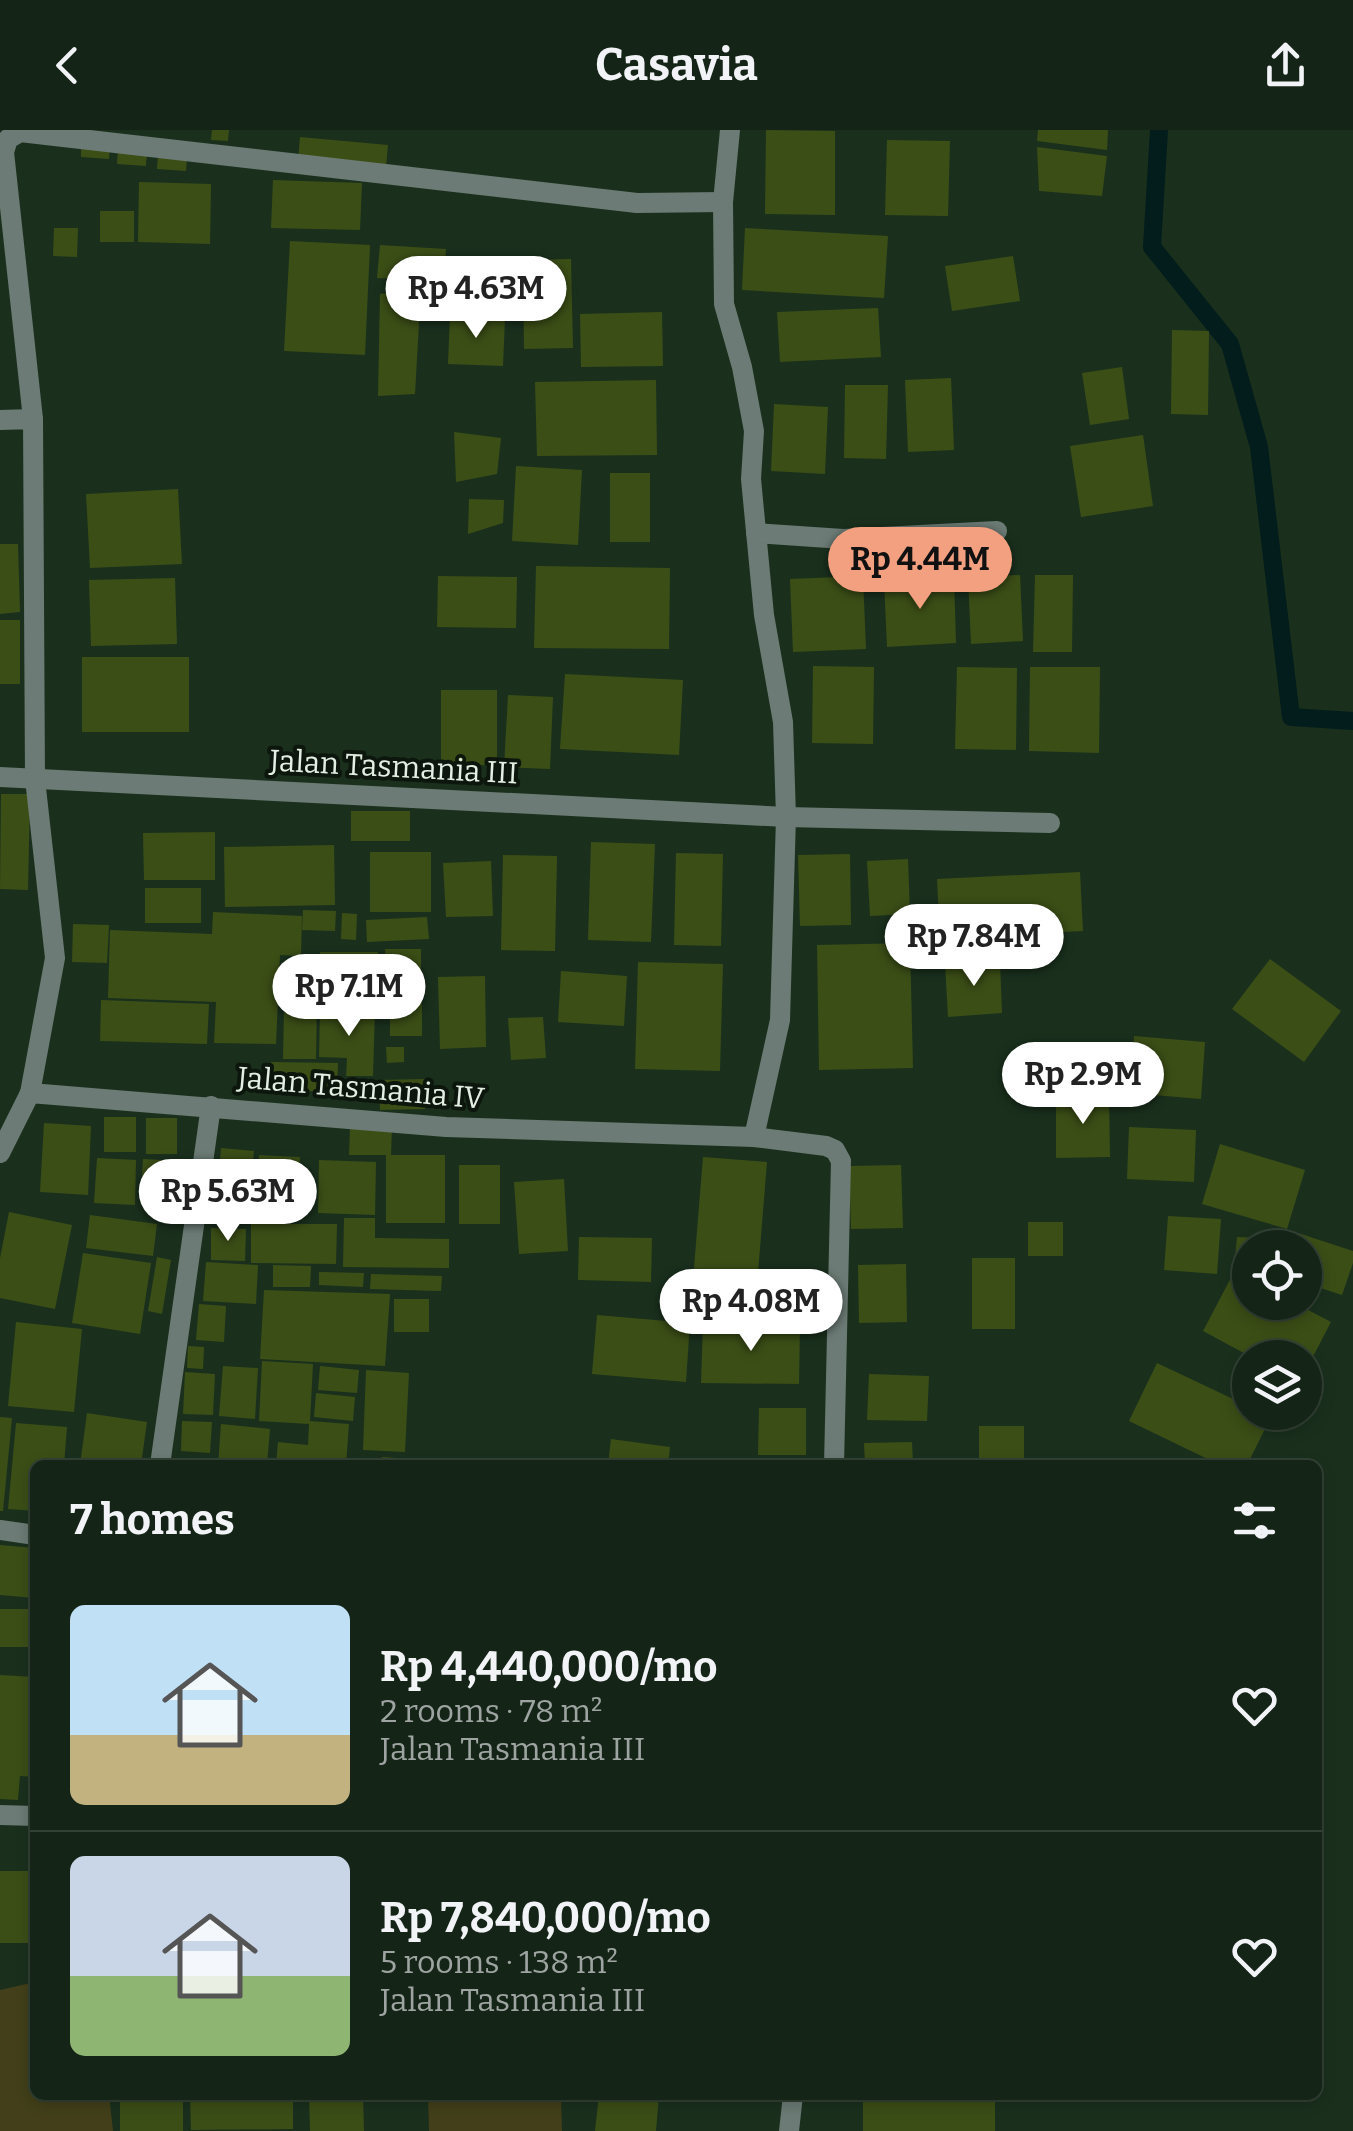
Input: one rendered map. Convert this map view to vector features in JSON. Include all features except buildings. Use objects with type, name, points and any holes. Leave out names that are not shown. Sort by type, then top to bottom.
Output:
[{"type":"street","points":[[730,130],[723,202],[724,304],[742,367],[754,431],[751,479],[764,615],[783,722],[786,817],[780,1020],[754,1137]]},
{"type":"street","points":[[0,1153],[30,1093],[55,958],[36,779],[33,420],[4,152],[8,139],[20,132],[37,132],[637,203],[723,202]]},
{"type":"street","points":[[0,420],[33,420]]},
{"type":"street","points":[[756,533],[843,538],[997,531]]},
{"type":"street","name":"Jalan Tasmania III","points":[[0,778],[786,817],[1050,822]]},
{"type":"street","name":"Jalan Tasmania IV","points":[[30,1093],[446,1126],[754,1137],[836,1150],[841,1161],[834,1460]]},
{"type":"street","points":[[161,1460],[211,1106]]},
{"type":"street","points":[[0,1530],[30,1534]]},
{"type":"street","points":[[0,1815],[30,1816]]},
{"type":"street","points":[[790,2131],[793,2100]]},
{"type":"shaded area","points":[[30,1983],[30,2100],[110,2100],[113,2131],[0,2131],[0,1990]]},
{"type":"shaded area","points":[[428,2100],[561,2100],[562,2131],[429,2131]]},
{"type":"waterway","points":[[1159,130],[1152,247],[1230,344],[1259,447],[1291,717],[1353,721]]}]
